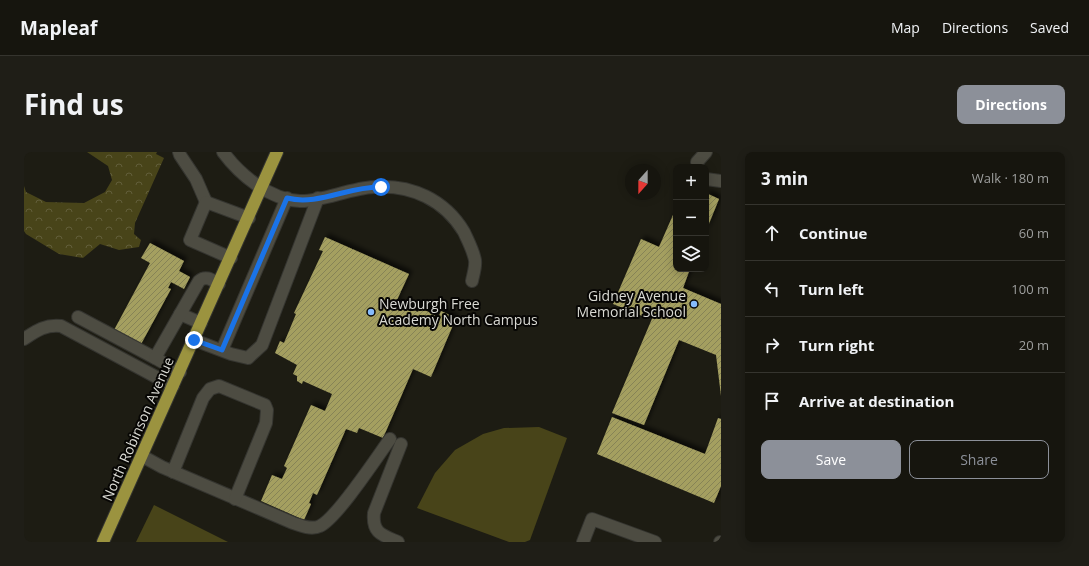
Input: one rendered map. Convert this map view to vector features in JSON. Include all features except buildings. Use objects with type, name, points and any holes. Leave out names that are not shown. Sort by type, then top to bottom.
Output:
[{"type":"highway","name":"North Robinson Avenue","points":[[103,542],[249,218],[277,152]]},
{"type":"street","points":[[179,152],[196,179],[206,202],[249,218]]},
{"type":"street","points":[[223,152],[233,165],[262,188],[300,202],[350,190],[375,187],[399,187],[422,194],[441,205],[457,221],[470,244],[475,261],[472,281]]},
{"type":"street","points":[[697,164],[697,162],[706,152]]},
{"type":"street","points":[[709,179],[721,181]]},
{"type":"street","points":[[222,350],[287,198]]},
{"type":"street","points":[[194,340],[248,358],[262,345],[318,198]]},
{"type":"street","points":[[206,202],[190,240],[231,258]]},
{"type":"street","points":[[155,358],[202,278],[208,278],[219,284]]},
{"type":"street","points":[[180,314],[202,323]]},
{"type":"street","points":[[78,317],[180,372]]},
{"type":"street","points":[[24,339],[39,329],[53,325],[61,326],[173,386]]},
{"type":"street","points":[[172,472],[203,398],[210,389],[219,386],[265,405],[267,410],[266,423],[235,499]]},
{"type":"street","points":[[142,456],[172,472],[306,528],[319,527],[327,522],[357,485],[390,439]]},
{"type":"street","points":[[398,542],[377,531],[373,523],[374,513],[401,444]]},
{"type":"street","points":[[583,542],[592,519],[655,542]]},
{"type":"green space","points":[[87,152],[157,152],[156,154],[164,158],[135,223],[134,234],[141,240],[139,247],[119,250],[100,244],[83,258],[59,254],[26,234],[24,231],[24,186],[26,192],[46,202],[84,203],[105,192],[112,180],[108,166]]},
{"type":"green space","points":[[539,427],[567,438],[530,540],[525,542],[509,542],[417,508],[435,473],[455,450],[483,434],[504,428]]},
{"type":"green space","points":[[154,505],[228,542],[136,542]]},
{"type":"place","name":"Gidney Avenue Memorial School","points":[[694,304]]},
{"type":"place","name":"Newburgh Free Academy North Campus","points":[[371,312]]},
{"type":"route","points":[[194,340],[222,350],[287,198],[300,202],[322,198],[350,190],[381,187]]}]
